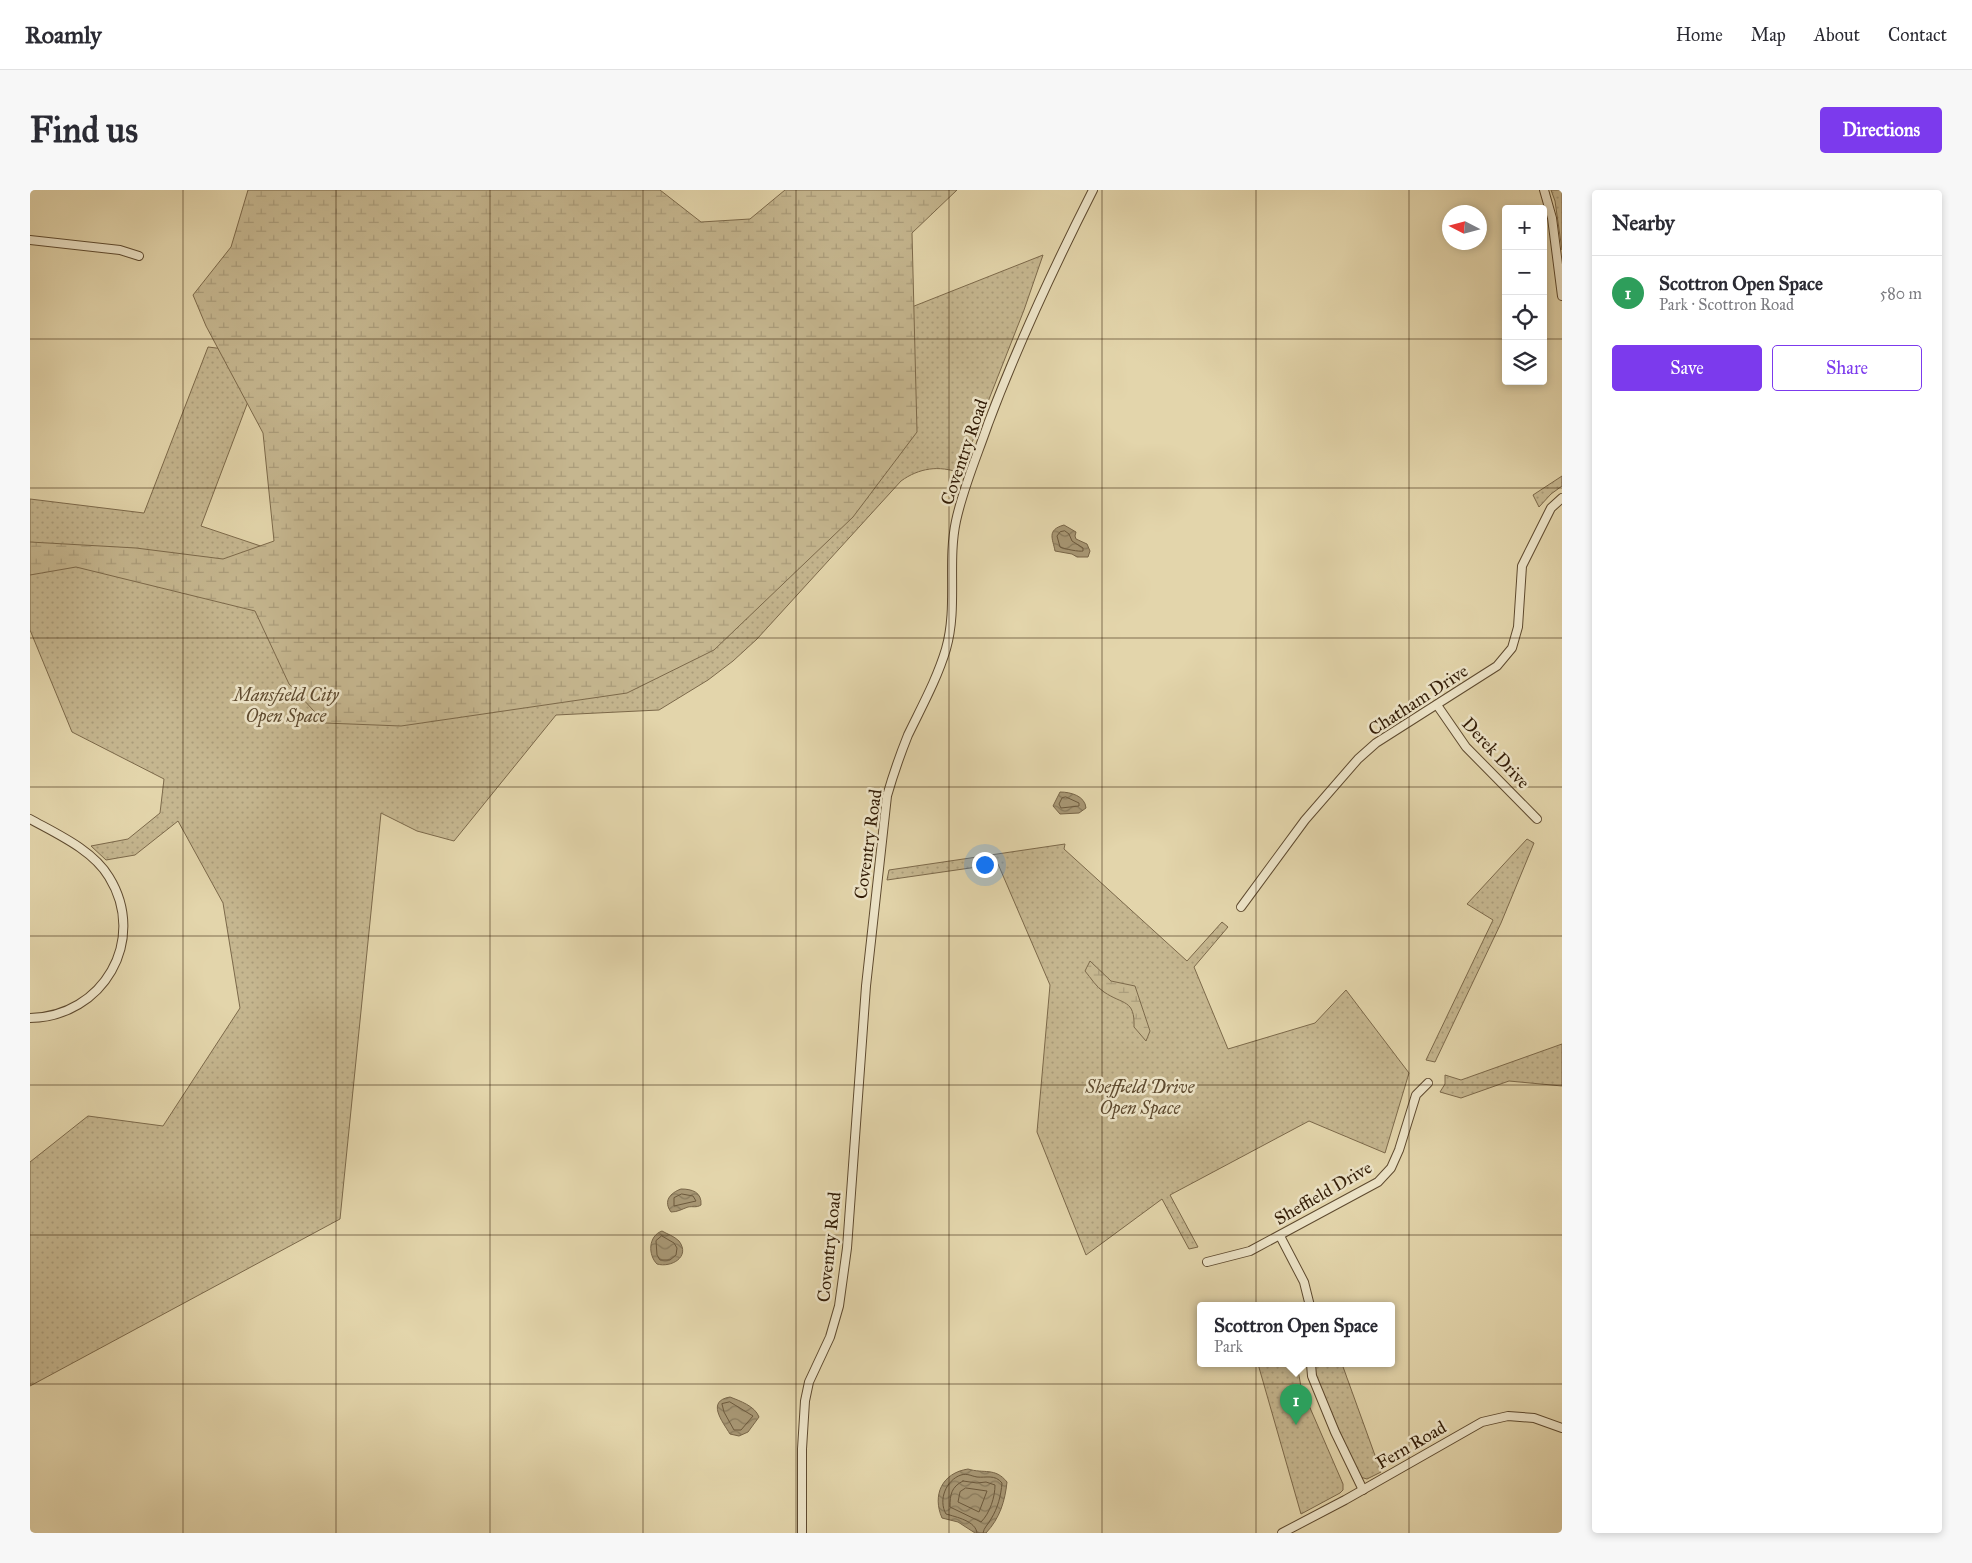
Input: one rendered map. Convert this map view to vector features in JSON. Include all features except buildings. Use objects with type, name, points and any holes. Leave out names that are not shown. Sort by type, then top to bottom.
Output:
[{"type":"street","name":"Coventry Road","points":[[802,1533],[802,1449],[805,1401],[809,1382],[830,1337],[840,1296],[847,1248],[866,986],[887,796],[896,766],[930,692],[946,647],[953,608],[953,538],[956,520],[974,463],[1049,276],[1093,190]]},
{"type":"street","points":[[1544,190],[1552,218],[1562,296]]},
{"type":"street","points":[[30,240],[120,250],[139,256]]},
{"type":"street","name":"Chatham Drive","points":[[1241,907],[1305,820],[1358,759],[1376,743],[1497,666],[1512,648],[1518,627],[1522,566],[1551,508],[1562,498]]},
{"type":"street","name":"Derek Drive","points":[[1437,705],[1466,747],[1537,819]]},
{"type":"street","points":[[30,819],[82,850],[100,865],[109,876],[120,900],[123,914],[123,931],[118,960],[101,987],[78,1006],[52,1016],[30,1018]]},
{"type":"street","name":"Sheffield Drive","points":[[1207,1262],[1250,1251],[1378,1182],[1392,1168],[1416,1094],[1428,1083]]},
{"type":"street","points":[[1280,1236],[1304,1282],[1309,1302]]},
{"type":"street","points":[[1311,1367],[1312,1376],[1335,1432],[1363,1490]]},
{"type":"street","name":"Fern Road","points":[[1282,1533],[1363,1490],[1482,1422],[1513,1416],[1534,1418],[1562,1428]]},
{"type":"green space","points":[[248,190],[660,190],[701,222],[750,219],[785,190],[957,190],[912,233],[917,432],[853,517],[714,650],[627,693],[401,726],[325,723],[289,684],[255,611],[76,567],[30,575],[30,542],[136,548],[223,559],[274,541],[263,433],[206,326],[193,295],[231,247]]},
{"type":"green space","points":[[1551,190],[1562,190],[1562,250],[1555,201]]},
{"type":"green space","name":"Mansfield City Open Space","points":[[1043,255],[1024,310],[960,473],[944,469],[929,469],[915,473],[901,481],[757,639],[708,680],[659,710],[556,715],[454,841],[417,831],[381,813],[340,1219],[30,1386],[30,1162],[88,1116],[163,1126],[240,1008],[223,903],[178,821],[135,855],[106,860],[91,846],[128,839],[160,813],[164,779],[72,732],[30,630],[30,499],[144,513],[208,347],[266,354],[201,526],[618,666],[747,619],[270,346],[884,318]]},
{"type":"green space","points":[[1562,476],[1562,486],[1551,494],[1539,507],[1533,495]]},
{"type":"green space","points":[[1527,839],[1534,843],[1501,923],[1435,1062],[1426,1060],[1493,920],[1467,904]]},
{"type":"green space","name":"Sheffield Drive Open Space","points":[[1065,844],[1064,849],[1187,961],[1222,922],[1228,927],[1194,967],[1228,1049],[1315,1023],[1346,990],[1409,1073],[1385,1153],[1309,1121],[1170,1195],[1198,1247],[1189,1249],[1162,1199],[1086,1255],[1037,1132],[1050,985],[998,864],[887,880],[889,870]]},
{"type":"green space","points":[[1090,961],[1111,981],[1135,986],[1150,1031],[1146,1041],[1134,1027],[1134,1018],[1130,1007],[1101,990],[1085,971]]},
{"type":"green space","points":[[1562,1044],[1562,1086],[1509,1081],[1461,1098],[1440,1092],[1445,1084],[1445,1075],[1461,1080]]},
{"type":"green space","points":[[1259,1367],[1298,1367],[1301,1387],[1343,1484],[1343,1490],[1340,1493],[1301,1514]]},
{"type":"green space","points":[[1315,1367],[1343,1367],[1381,1472],[1367,1479],[1360,1477],[1317,1381]]},
{"type":"water","points":[[1064,525],[1076,532],[1076,539],[1087,544],[1090,551],[1088,557],[1077,557],[1072,554],[1055,551],[1052,539],[1053,532],[1058,527]]},
{"type":"water","points":[[1060,792],[1077,796],[1083,800],[1086,808],[1079,813],[1060,814],[1053,806]]},
{"type":"water","points":[[681,1189],[696,1192],[700,1197],[701,1205],[671,1212],[668,1204],[669,1198]]},
{"type":"water","points":[[662,1231],[679,1241],[683,1252],[678,1260],[662,1265],[657,1264],[654,1260],[651,1246],[654,1237]]},
{"type":"water","points":[[730,1397],[751,1407],[759,1417],[748,1432],[739,1436],[730,1434],[718,1412],[717,1407],[719,1403],[723,1399]]},
{"type":"water","points":[[968,1469],[998,1474],[1007,1482],[1001,1509],[986,1533],[975,1533],[958,1522],[942,1518],[939,1509],[939,1493],[946,1480],[959,1471]]},
{"type":"place","name":"Scottron Open Space","points":[[1296,1425]]}]
